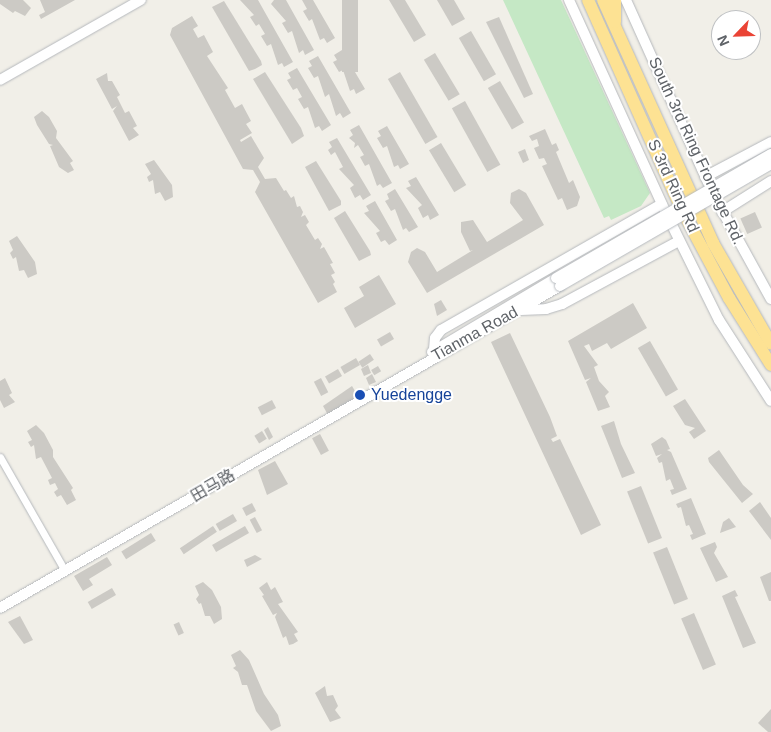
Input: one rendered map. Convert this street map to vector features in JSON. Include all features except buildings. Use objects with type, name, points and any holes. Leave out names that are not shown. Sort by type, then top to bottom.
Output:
[{"type":"highway","name":"S 3rd Ring Rd","points":[[588,0],[683,212],[729,298],[771,365]]},
{"type":"highway","name":"S 3rd Ring Rd","points":[[603,0],[714,243],[771,344]]},
{"type":"highway","points":[[615,0],[615,27]]},
{"type":"street","points":[[0,80],[141,0]]},
{"type":"street","points":[[569,0],[662,204],[718,320],[771,401]]},
{"type":"street","name":"South 3rd Ring Frontage Rd.","points":[[626,0],[705,177],[722,212],[771,299]]},
{"type":"street","points":[[705,177],[771,142]]},
{"type":"street","name":"Tianma Road","points":[[426,362],[520,310],[558,282],[771,154]]},
{"type":"street","name":"Tianma Road","points":[[426,362],[434,349],[771,164]]},
{"type":"street","points":[[722,212],[771,182]]},
{"type":"street","points":[[434,349],[435,338],[440,330],[662,204]]},
{"type":"street","points":[[520,310],[546,309],[562,304],[680,241]]},
{"type":"street","name":"田马路","points":[[0,608],[426,362]]},
{"type":"street","points":[[0,457],[65,571]]},
{"type":"green space","points":[[503,0],[561,0],[650,193],[641,206],[611,220],[609,216],[604,218]]},
{"type":"place","name":"Yuedengge","points":[[360,395]]}]
